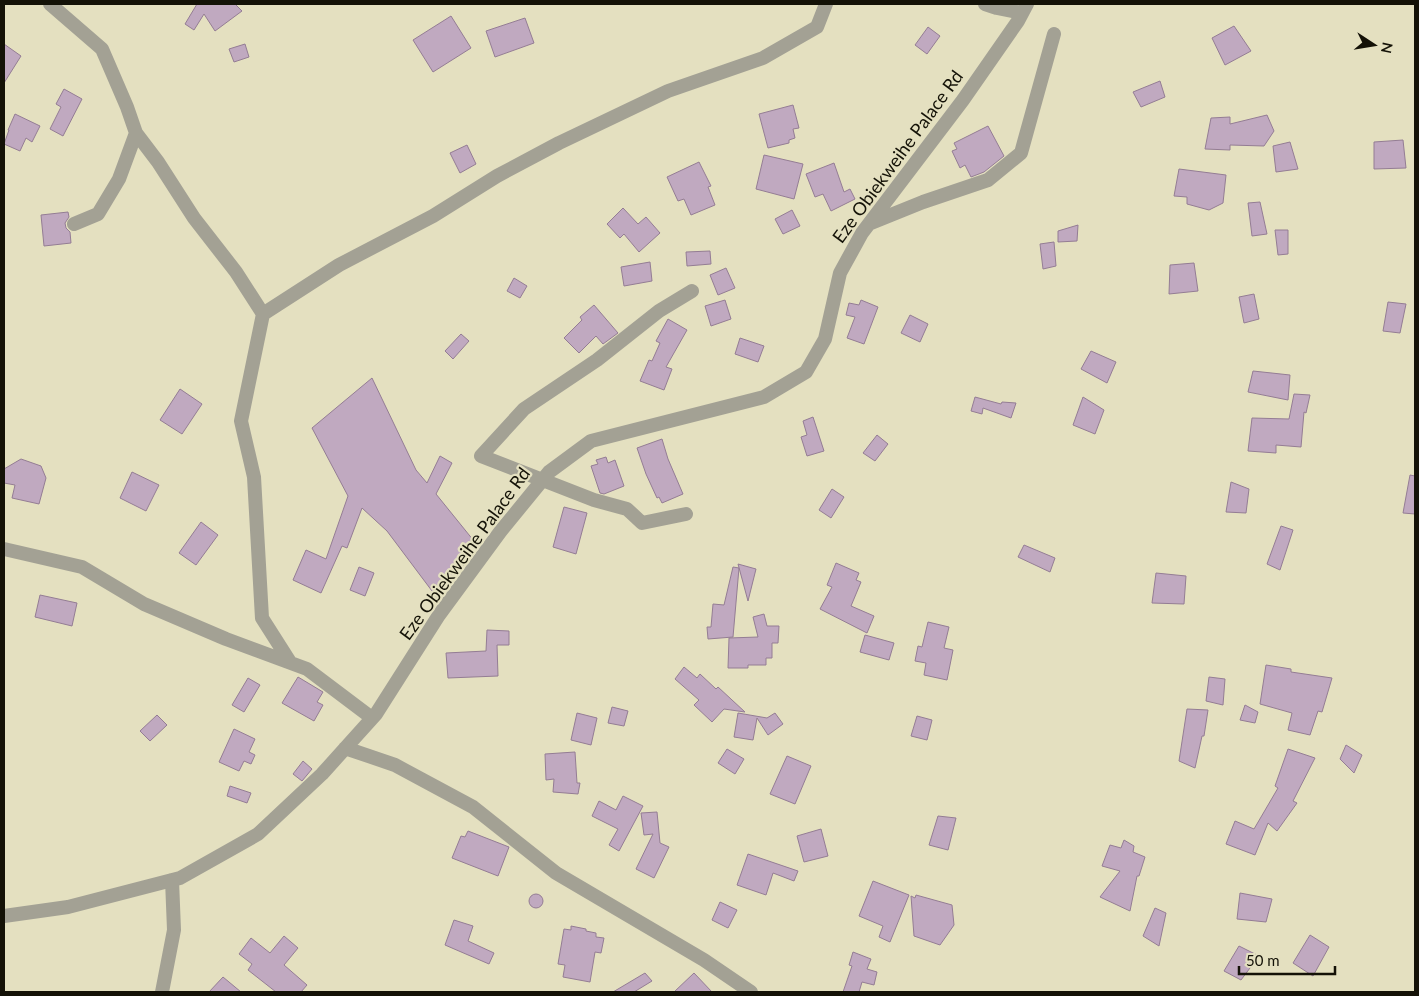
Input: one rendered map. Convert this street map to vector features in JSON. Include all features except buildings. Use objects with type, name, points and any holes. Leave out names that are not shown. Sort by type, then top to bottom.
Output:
[{"type":"street","points":[[50,4],[102,50],[127,107],[136,133],[158,162],[194,218],[236,272],[263,314],[241,421],[254,477],[262,618],[290,662]]},
{"type":"street","points":[[263,314],[338,265],[433,216],[497,176],[558,143],[668,90],[763,58],[817,26],[826,4]]},
{"type":"street","points":[[985,4],[997,8],[1024,8]]},
{"type":"street","name":"Eze Obiekweihe Palace Rd","points":[[4,916],[68,908],[180,878],[258,834],[322,774],[372,718],[439,615],[500,532],[549,472],[592,441],[764,397],[806,372],[825,339],[840,273],[862,233],[963,100],[1024,8]]},
{"type":"street","points":[[870,223],[923,202],[988,180],[1021,153],[1054,34]]},
{"type":"street","points":[[74,224],[98,214],[119,179],[136,133]]},
{"type":"street","points":[[686,514],[642,523],[628,509],[594,500],[481,456],[524,409],[597,360],[659,311],[692,291]]},
{"type":"street","points":[[4,549],[82,567],[144,604],[226,639],[307,669],[372,718]]},
{"type":"street","points":[[345,748],[394,765],[473,807],[556,873],[704,960],[751,992]]},
{"type":"street","points":[[162,992],[174,930],[172,880]]}]
